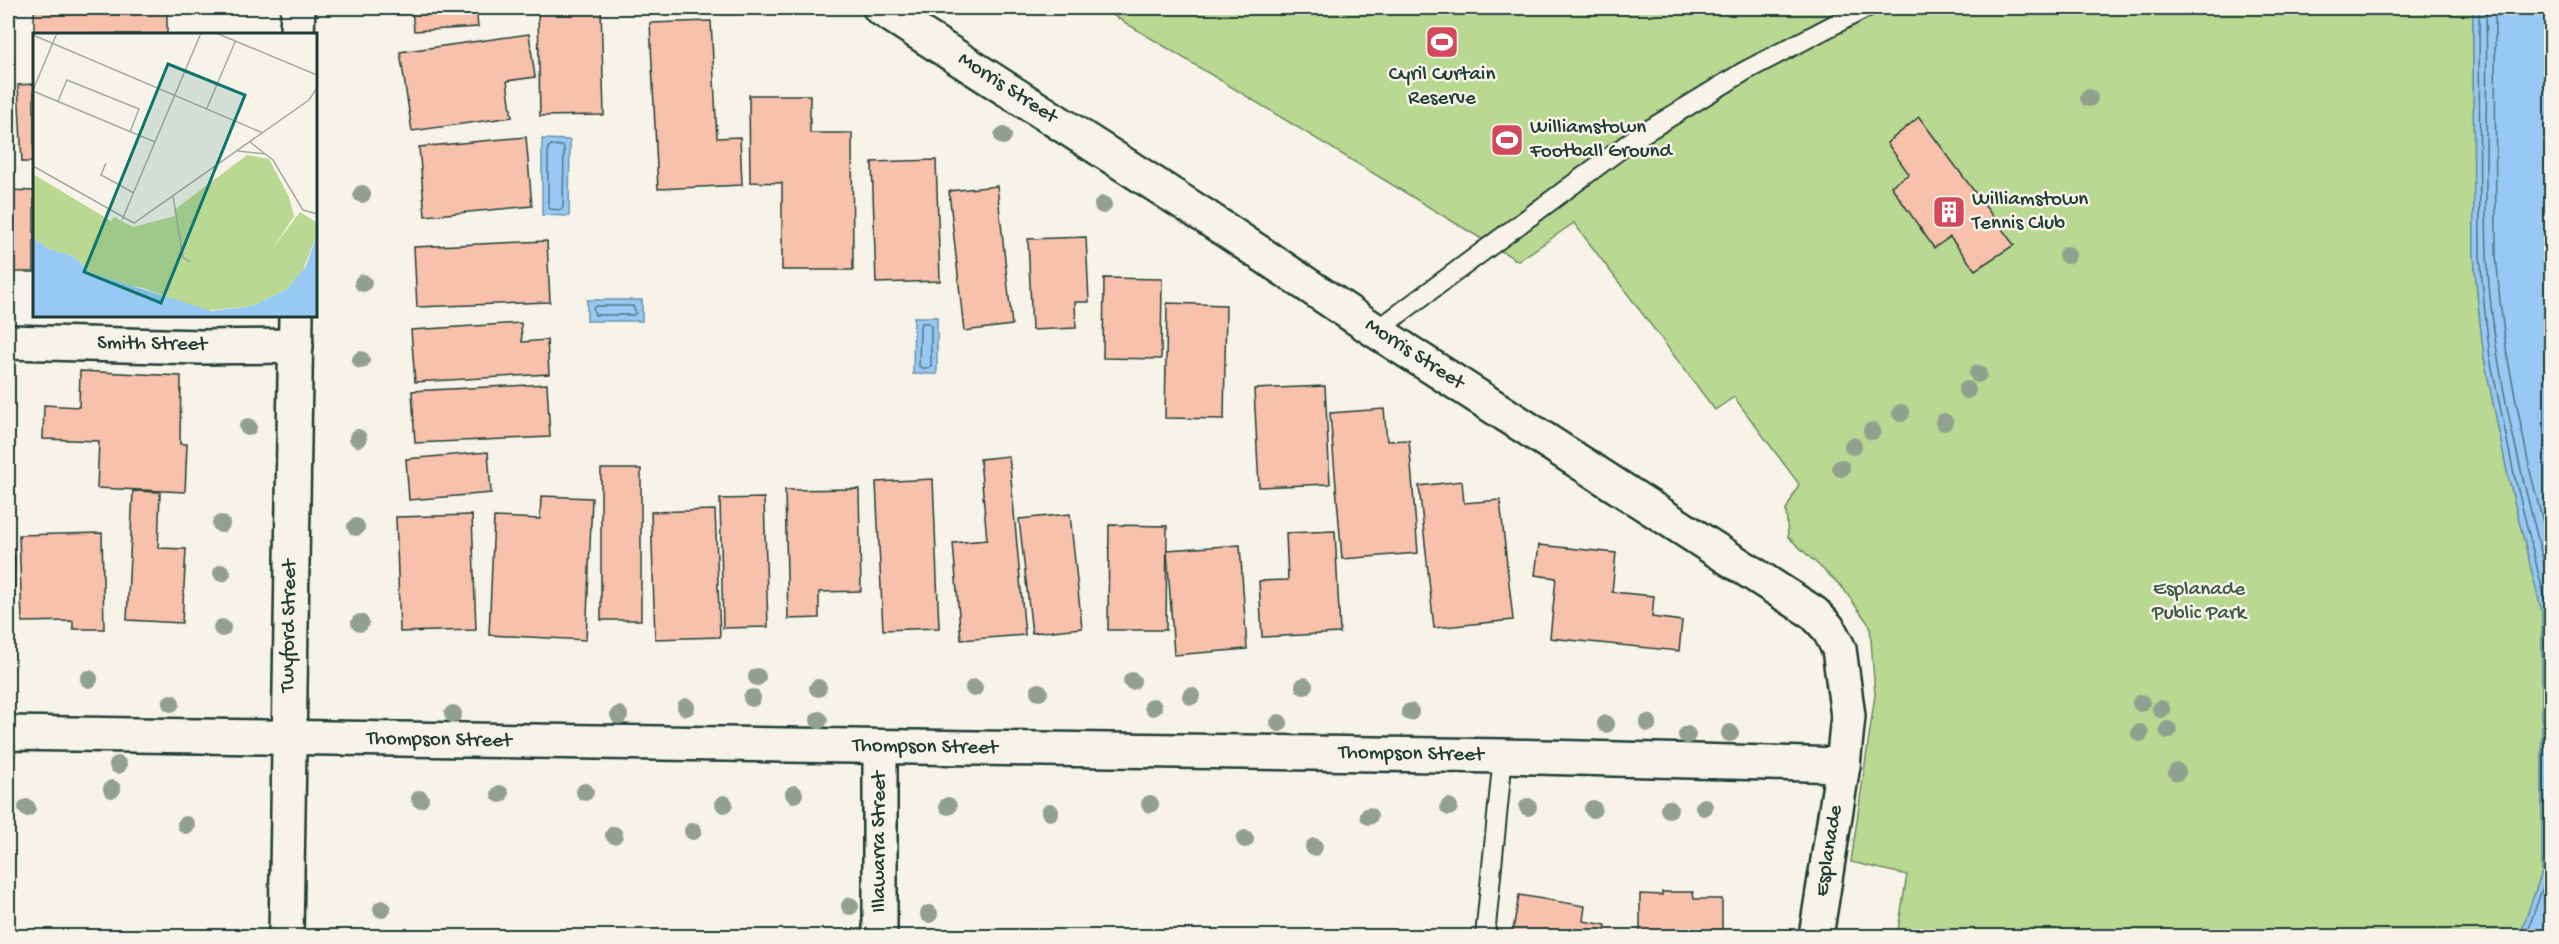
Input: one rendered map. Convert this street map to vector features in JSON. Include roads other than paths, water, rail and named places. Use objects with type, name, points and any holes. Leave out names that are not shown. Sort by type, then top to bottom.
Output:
[{"type":"street","points":[[297,33],[298,8]]},
{"type":"street","name":"Morris Street","points":[[880,8],[1206,217],[1376,331],[1814,613],[1828,628],[1839,649],[1848,716],[1843,765]]},
{"type":"street","name":"Smith Street","points":[[8,342],[201,347],[296,331]]},
{"type":"street","name":"Twyford Street","points":[[286,936],[296,331]]},
{"type":"street","name":"Thompson Street","points":[[8,733],[1503,756],[1843,765]]},
{"type":"street","name":"Illawarra Street","points":[[880,748],[880,936]]},
{"type":"street","name":"Esplanade","points":[[1816,936],[1843,765]]},
{"type":"lane","points":[[1376,331],[1634,139],[1745,71],[1866,8]]},
{"type":"lane","points":[[1485,936],[1503,756]]},
{"type":"water","points":[[2473,8],[2551,8],[2551,936],[2520,936],[2542,872],[2542,612],[2508,476],[2484,358],[2474,255]]},
{"type":"water","points":[[542,139],[570,140],[569,216],[542,215]]},
{"type":"water","points":[[587,300],[642,300],[642,321],[587,321]]},
{"type":"water","points":[[914,317],[937,317],[937,374],[913,374]]},
{"type":"place","name":"Cyril Curtain Reserve","points":[[1442,42]]},
{"type":"place","name":"Williamstown Football Ground","points":[[1507,140]]},
{"type":"place","name":"Williamstown Tennis Club","points":[[1949,212]]},
{"type":"park label","name":"Esplanade Public Park","points":[[2199,602]]}]
